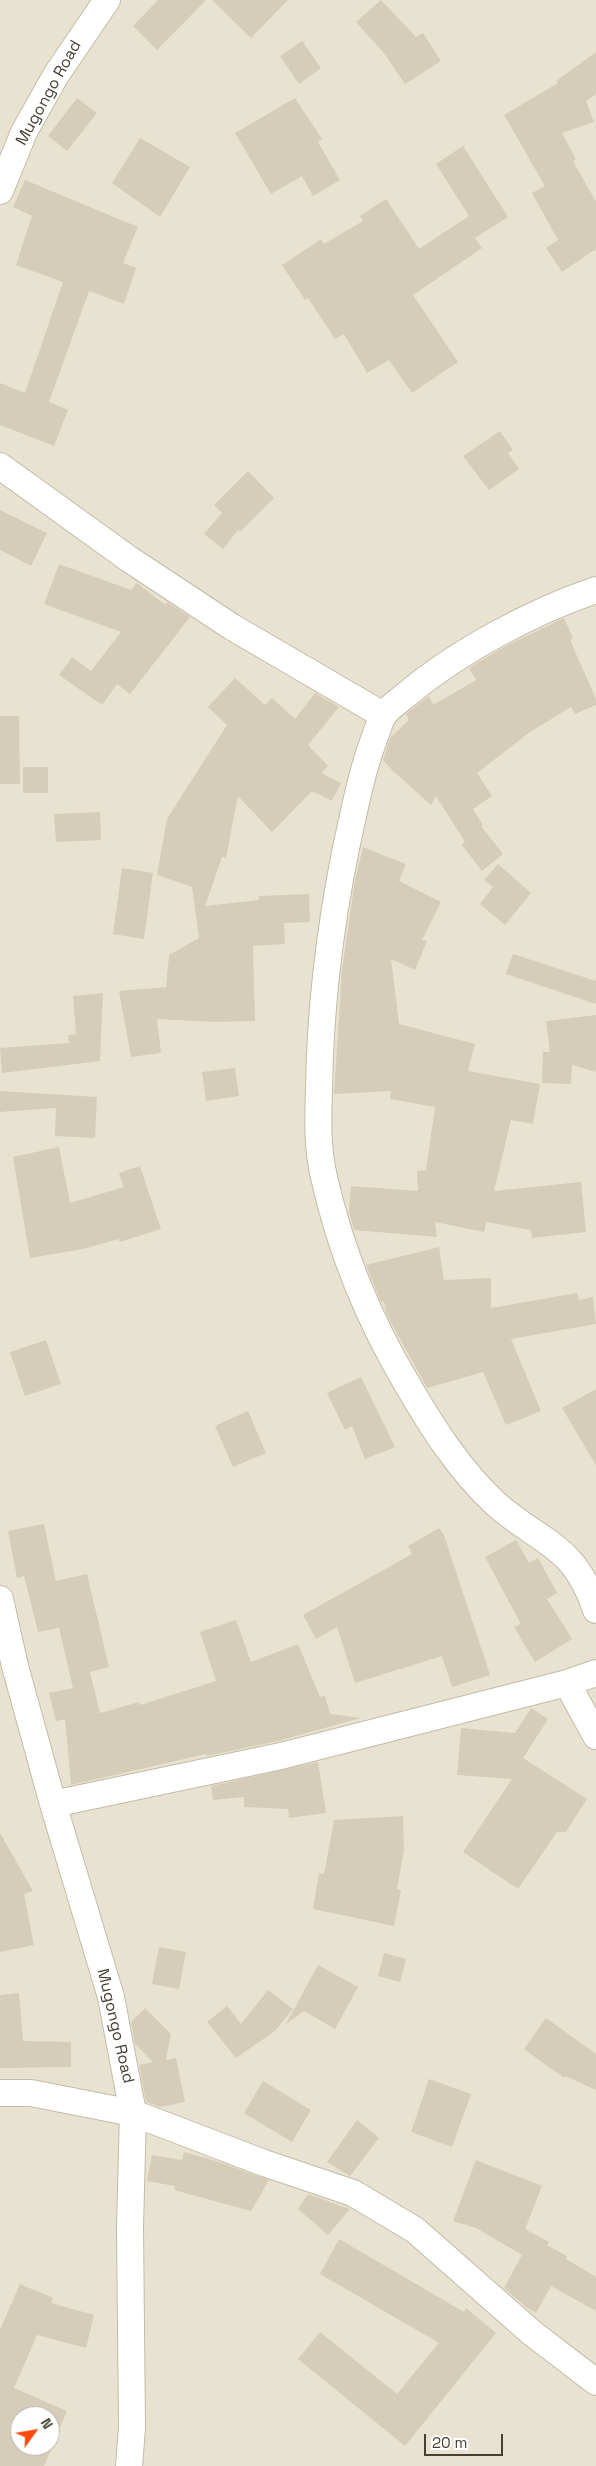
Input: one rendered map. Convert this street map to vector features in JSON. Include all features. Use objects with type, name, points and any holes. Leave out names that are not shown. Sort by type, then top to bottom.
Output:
[{"type":"street","name":"Mugongo Road","points":[[0,191],[29,124],[56,75],[107,0]]},
{"type":"street","points":[[0,466],[129,559],[232,627],[383,714]]},
{"type":"street","points":[[596,590],[560,602],[511,626],[420,683],[383,714],[368,756],[354,810],[337,895],[327,968],[319,1051],[318,1129],[323,1175],[357,1283],[377,1328],[426,1416],[455,1458],[498,1506],[566,1555],[580,1573],[596,1610]]},
{"type":"street","name":"Mugongo Road","points":[[0,1600],[15,1666],[53,1804],[112,1997],[133,2113],[130,2227],[132,2428],[130,2466]]},
{"type":"street","points":[[53,1804],[281,1756],[567,1683],[595,1670]]},
{"type":"street","points":[[567,1683],[596,1736]]},
{"type":"street","points":[[0,2093],[31,2093],[133,2113],[264,2163],[353,2193],[415,2230],[532,2333],[596,2382]]},
{"type":"shaded area","points":[[0,0],[596,0],[596,2466],[0,2466]]},
{"type":"building","points":[[158,0],[206,0],[157,50],[133,26]]},
{"type":"building","points":[[212,0],[288,0],[251,38]]},
{"type":"building","points":[[381,0],[416,37],[423,33],[441,61],[405,84],[384,53],[356,22]]},
{"type":"building","points":[[302,41],[321,68],[299,84],[280,56]]},
{"type":"building","points":[[596,52],[596,94],[586,101],[594,122],[562,133],[576,159],[573,161],[596,202],[596,249],[562,272],[546,248],[558,240],[532,193],[545,186],[504,115],[558,83],[556,81]]},
{"type":"building","points":[[77,98],[97,113],[67,151],[48,136]]},
{"type":"building","points":[[295,98],[322,139],[318,142],[340,180],[313,196],[302,176],[271,194],[235,133]]},
{"type":"building","points":[[140,138],[190,167],[160,217],[112,183]]},
{"type":"building","points":[[463,146],[508,217],[475,238],[482,248],[413,295],[458,362],[412,393],[389,360],[367,373],[344,334],[335,339],[308,298],[305,300],[282,265],[321,239],[324,244],[363,221],[360,216],[386,199],[419,249],[469,216],[436,164]]},
{"type":"building","points":[[25,180],[138,227],[123,263],[136,268],[124,304],[89,291],[49,402],[68,410],[54,446],[0,425],[0,383],[25,393],[63,282],[16,265],[32,216],[13,207]]},
{"type":"building","points":[[500,431],[513,450],[508,453],[519,469],[489,490],[463,456]]},
{"type":"building","points":[[248,471],[274,498],[240,532],[238,530],[223,549],[204,534],[222,513],[214,505]]},
{"type":"building","points":[[0,510],[47,533],[31,566],[0,550]]},
{"type":"building","points":[[59,564],[131,590],[137,583],[165,605],[167,602],[190,617],[130,694],[117,684],[102,705],[59,675],[72,657],[91,671],[121,632],[44,604]]},
{"type":"building","points":[[564,618],[573,638],[570,640],[596,699],[596,705],[575,714],[571,707],[530,732],[477,773],[492,796],[473,809],[483,825],[481,826],[503,854],[482,871],[462,845],[465,842],[436,796],[431,805],[383,760],[390,738],[409,720],[406,714],[429,696],[433,705],[476,680],[469,668],[504,647]]},
{"type":"building","points":[[235,678],[265,705],[272,698],[295,719],[315,693],[339,707],[308,745],[328,766],[321,773],[341,783],[332,801],[312,791],[272,832],[238,796],[226,858],[222,857],[205,906],[259,900],[259,896],[309,894],[310,922],[284,923],[285,944],[253,946],[255,1021],[214,1022],[157,1019],[161,1053],[131,1057],[119,991],[166,987],[169,955],[199,938],[192,887],[157,875],[167,819],[227,725],[208,707]]},
{"type":"building","points":[[0,716],[19,716],[20,784],[0,784]]},
{"type":"building","points":[[23,767],[48,767],[48,793],[23,793]]},
{"type":"building","points":[[100,812],[101,840],[56,842],[54,814]]},
{"type":"building","points":[[363,847],[406,864],[399,881],[441,902],[422,940],[427,941],[415,970],[391,959],[399,1024],[475,1044],[468,1071],[540,1084],[533,1124],[511,1120],[494,1191],[581,1182],[586,1232],[532,1238],[531,1230],[486,1222],[484,1232],[435,1222],[437,1237],[354,1230],[349,1212],[351,1186],[418,1191],[417,1171],[426,1170],[435,1107],[390,1099],[391,1091],[334,1094],[342,970],[355,880]]},
{"type":"building","points":[[498,864],[531,893],[505,925],[480,904],[493,887],[484,880]]},
{"type":"building","points":[[122,868],[153,873],[144,939],[113,934]]},
{"type":"building","points":[[513,954],[596,981],[596,1004],[506,974]]},
{"type":"building","points":[[103,993],[100,1061],[2,1073],[0,1048],[69,1043],[68,1035],[76,1034],[73,996]]},
{"type":"building","points":[[596,1015],[596,1072],[572,1065],[571,1084],[542,1083],[543,1052],[550,1052],[546,1021]]},
{"type":"building","points":[[235,1068],[239,1096],[206,1101],[202,1072]]},
{"type":"building","points":[[0,1091],[97,1097],[95,1138],[55,1136],[56,1108],[0,1112]]},
{"type":"building","points":[[59,1147],[70,1203],[124,1187],[119,1173],[140,1166],[161,1229],[120,1242],[119,1239],[83,1249],[30,1258],[13,1157]]},
{"type":"building","points":[[439,1247],[444,1280],[491,1278],[491,1308],[577,1293],[579,1300],[593,1297],[596,1324],[511,1339],[541,1411],[506,1425],[483,1372],[427,1388],[386,1313],[384,1301],[381,1302],[366,1265]]},
{"type":"building","points":[[46,1340],[61,1384],[25,1396],[10,1352]]},
{"type":"building","points":[[361,1377],[395,1447],[365,1459],[352,1426],[345,1430],[327,1393]]},
{"type":"building","points":[[596,1389],[596,1465],[562,1408]]},
{"type":"building","points":[[248,1411],[266,1453],[233,1467],[215,1426]]},
{"type":"building","points":[[44,1524],[56,1581],[87,1574],[109,1667],[90,1672],[100,1713],[139,1702],[140,1705],[216,1681],[200,1632],[236,1620],[251,1662],[298,1644],[320,1697],[325,1696],[330,1714],[361,1718],[278,1741],[207,1756],[206,1754],[71,1785],[65,1719],[56,1721],[49,1693],[73,1688],[59,1628],[38,1632],[24,1576],[17,1578],[8,1531]]},
{"type":"building","points":[[439,1528],[444,1535],[490,1675],[452,1687],[442,1656],[355,1683],[337,1627],[316,1639],[303,1615],[412,1554],[408,1546]]},
{"type":"building","points":[[516,1540],[529,1563],[538,1558],[557,1593],[547,1599],[572,1639],[535,1662],[514,1627],[521,1624],[485,1557]]},
{"type":"building","points":[[531,1708],[548,1719],[523,1758],[587,1799],[566,1832],[557,1832],[518,1889],[463,1852],[512,1779],[457,1775],[461,1728],[515,1733]]},
{"type":"building","points":[[318,1762],[326,1813],[289,1818],[288,1809],[244,1807],[244,1797],[213,1800],[211,1786]]},
{"type":"building","points":[[403,1816],[404,1850],[397,1889],[401,1890],[394,1926],[313,1909],[319,1873],[324,1874],[334,1820]]},
{"type":"building","points":[[0,1833],[33,1891],[24,1894],[34,1945],[0,1952]]},
{"type":"building","points":[[159,1947],[186,1952],[179,1989],[152,1984]]},
{"type":"building","points":[[384,1953],[406,1959],[400,1982],[378,1976]]},
{"type":"building","points":[[318,1965],[358,1987],[335,2029],[304,2011],[286,2024]]},
{"type":"building","points":[[268,1990],[293,2009],[275,2031],[236,2058],[207,2022],[227,2006],[241,2024]]},
{"type":"building","points":[[19,1993],[23,2041],[71,2042],[71,2067],[0,2068],[0,1995]]},
{"type":"building","points":[[145,2008],[171,2034],[166,2060],[176,2058],[185,2102],[160,2107],[146,2102],[139,2065],[153,2062],[135,2044],[131,2022]]},
{"type":"building","points":[[546,2018],[596,2054],[596,2090],[565,2076],[564,2078],[524,2049]]},
{"type":"building","points":[[429,2079],[471,2094],[452,2147],[411,2132]]},
{"type":"building","points":[[263,2081],[311,2110],[292,2142],[244,2113]]},
{"type":"building","points":[[357,2120],[379,2138],[350,2176],[327,2162]]},
{"type":"building","points":[[184,2152],[269,2180],[251,2211],[174,2190],[175,2186],[147,2181],[152,2155],[182,2160]]},
{"type":"building","points":[[476,2160],[542,2186],[525,2229],[549,2242],[547,2245],[567,2256],[566,2259],[596,2277],[596,2311],[551,2286],[536,2313],[504,2288],[522,2255],[476,2228],[453,2221]]},
{"type":"building","points":[[308,2194],[350,2209],[328,2235],[298,2209]]},
{"type":"building","points":[[339,2239],[464,2312],[466,2308],[496,2333],[405,2446],[298,2359],[320,2332],[397,2394],[439,2343],[320,2274]]},
{"type":"building","points":[[20,2284],[53,2298],[51,2303],[94,2315],[86,2348],[37,2335],[14,2388],[55,2406],[10,2406],[10,2456],[48,2456],[44,2466],[0,2466],[0,2330]]},
{"type":"building","points":[[60,2408],[67,2411],[60,2428]]}]
